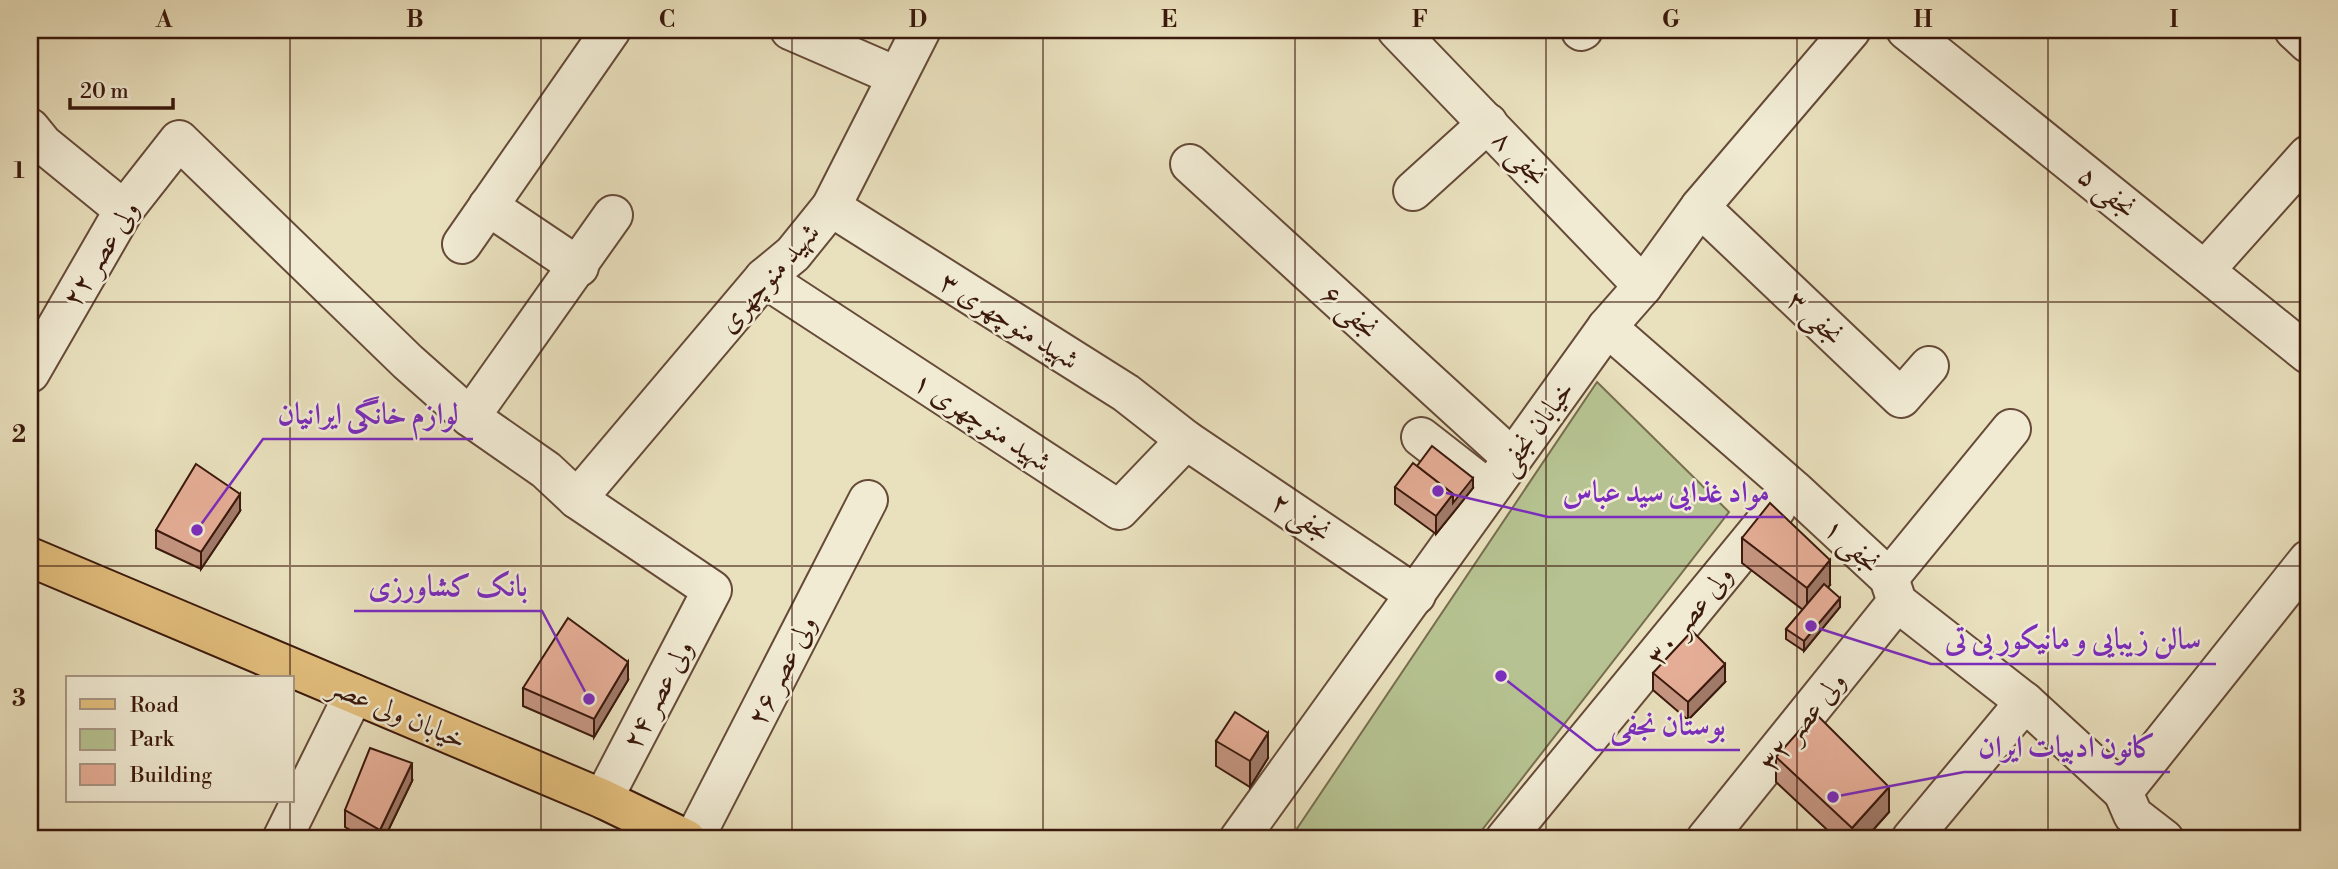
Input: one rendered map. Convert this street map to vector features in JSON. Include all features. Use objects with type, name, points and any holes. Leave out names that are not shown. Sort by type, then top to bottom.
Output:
[{"type":"main road","name":"خیابان ولی عصر","points":[[30,557],[603,799],[686,839]]},
{"type":"street","points":[[462,244],[611,30]]},
{"type":"street","points":[[790,30],[896,76]]},
{"type":"street","name":"شهید منوچهری","points":[[577,499],[764,278],[793,254],[831,207],[921,30]]},
{"type":"street","name":"نجفی ۸","points":[[1397,30],[1643,286]]},
{"type":"street","name":"خیابان نجفی","points":[[1240,839],[1511,457],[1607,327],[1643,286],[1700,207],[1851,30]]},
{"type":"street","name":"نجفی ۵","points":[[1906,30],[2206,269],[2308,354]]},
{"type":"street","points":[[2294,30],[2308,43]]},
{"type":"street","points":[[1413,191],[1488,123]]},
{"type":"street","points":[[30,128],[44,144],[124,210]]},
{"type":"street","name":"ولی عصر ۲۲","points":[[30,373],[124,210],[179,140],[408,362],[470,417]]},
{"type":"street","points":[[2206,269],[2308,155]]},
{"type":"street","name":"نجفی ۶","points":[[1191,164],[1511,457]]},
{"type":"street","points":[[488,206],[579,267]]},
{"type":"street","name":"شهید منوچهری ۳","points":[[831,207],[1126,393],[1186,440]]},
{"type":"street","name":"نجفی ۳","points":[[1700,207],[1902,397],[1928,366]]},
{"type":"street","points":[[577,499],[547,470],[470,417],[579,267],[612,215]]},
{"type":"street","name":"شهید منوچهری ۱","points":[[764,278],[1119,510],[1186,440]]},
{"type":"street","name":"نجفی ۱","points":[[1607,327],[1793,489],[1893,590],[2025,702],[2126,816],[2164,839]]},
{"type":"street","name":"ولی عصر ۳۲","points":[[1706,839],[2011,429]]},
{"type":"street","points":[[1421,437],[1489,490]]},
{"type":"street","name":"نجفی ۲","points":[[1186,440],[1416,594]]},
{"type":"street","name":"ولی عصر ۳۰","points":[[1505,839],[1793,489]]},
{"type":"street","name":"ولی عصر ۲۴","points":[[577,499],[712,590],[603,799]]},
{"type":"street","name":"ولی عصر ۲۶","points":[[694,839],[868,500]]},
{"type":"street","points":[[2126,816],[2308,559]]},
{"type":"street","points":[[282,839],[354,694]]},
{"type":"street","points":[[1911,839],[2025,702]]},
{"type":"green space","points":[[1597,382],[1729,512],[1475,839],[1290,839]]},
{"type":"building","points":[[1432,446],[1473,478],[1453,503],[1453,494],[1417,466]]},
{"type":"building","points":[[1413,463],[1453,494],[1436,516],[1395,487]]},
{"type":"building","points":[[196,464],[240,494],[201,552],[156,530]]},
{"type":"building","points":[[1770,503],[1830,560],[1807,588],[1742,538]]},
{"type":"building","points":[[1824,584],[1840,598],[1804,641],[1786,629]]},
{"type":"building","points":[[568,618],[628,662],[594,719],[523,688]]},
{"type":"building","points":[[1692,631],[1725,664],[1688,702],[1653,673]]},
{"type":"building","points":[[1235,712],[1268,733],[1250,761],[1216,741]]},
{"type":"building","points":[[1815,713],[1889,787],[1852,828],[1776,757]]},
{"type":"building","points":[[370,748],[412,763],[380,830],[345,810]]},
{"type":"place","name":"مواد غذایی سید عباس","points":[[1438,491]]},
{"type":"place","name":"لوازم خانگی ایرانیان","points":[[197,530]]},
{"type":"place","name":"سالن زیبایی و مانیکور بی تی","points":[[1811,626]]},
{"type":"place","name":"بوستان نجفی","points":[[1501,676]]},
{"type":"place","name":"بانک کشاورزی","points":[[589,699]]},
{"type":"place","name":"کانون ادبیات ایران","points":[[1833,797]]}]
